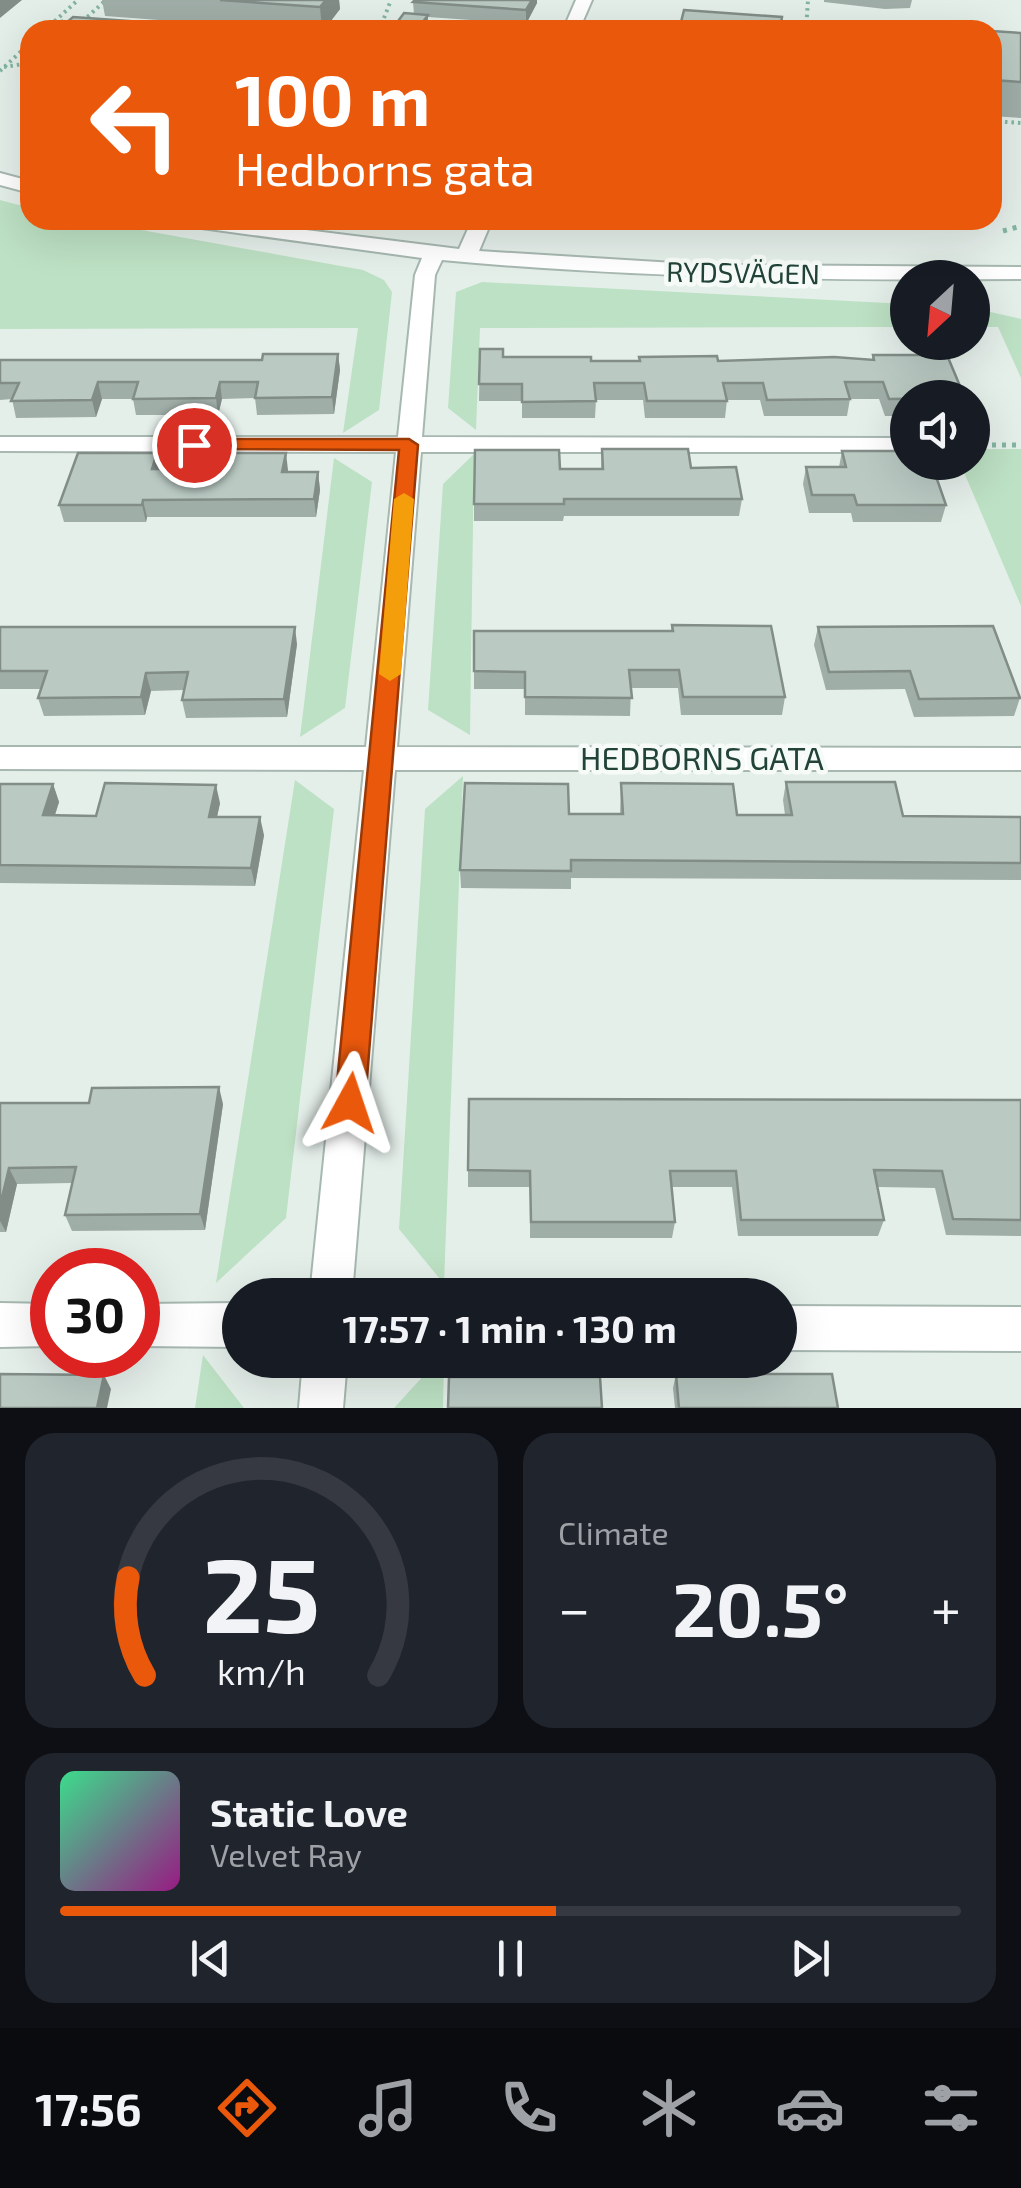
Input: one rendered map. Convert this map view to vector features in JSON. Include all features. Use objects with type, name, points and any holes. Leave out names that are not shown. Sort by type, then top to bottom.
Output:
[{"type":"street","name":"RYDSVÄGEN","points":[[258,230],[466,258],[755,275],[1021,273]]},
{"type":"street","points":[[466,258],[478,230]]},
{"type":"street","points":[[334,1278],[425,275],[434,255]]},
{"type":"street","points":[[0,444],[890,445]]},
{"type":"street","name":"HEDBORNS GATA","points":[[0,758],[1021,759]]},
{"type":"street","points":[[0,1325],[30,1325]]},
{"type":"street","points":[[160,1325],[222,1325]]},
{"type":"street","points":[[797,1328],[1021,1329]]},
{"type":"street","points":[[321,1408],[324,1378]]},
{"type":"path","points":[[84,20],[106,0]]},
{"type":"path","points":[[384,18],[392,0]]},
{"type":"path","points":[[55,20],[76,1]]},
{"type":"path","points":[[990,445],[1021,445]]},
{"type":"green space","points":[[0,200],[20,205],[20,230],[141,230],[363,270],[384,280],[392,292],[379,410],[343,433],[358,328],[0,329]]},
{"type":"green space","points":[[482,282],[890,303],[890,327],[480,328],[476,430],[448,408],[456,292]]},
{"type":"green space","points":[[990,312],[1021,319],[1021,378],[998,327],[990,327]]},
{"type":"green space","points":[[990,449],[1021,449],[1021,606],[967,480],[990,480]]},
{"type":"green space","points":[[474,454],[470,735],[428,710],[443,484]]},
{"type":"green space","points":[[334,458],[372,482],[345,708],[300,737]]},
{"type":"green space","points":[[463,776],[444,1278],[439,1278],[399,1229],[425,809]]},
{"type":"green space","points":[[295,780],[334,809],[286,1218],[216,1283]]},
{"type":"green space","points":[[203,1355],[244,1408],[195,1408]]},
{"type":"green space","points":[[422,1378],[444,1378],[443,1408],[394,1408]]},
{"type":"building","points":[[220,0],[326,0],[320,7]]},
{"type":"building","points":[[415,0],[532,0],[526,10]]},
{"type":"building","points":[[684,10],[782,17],[782,20],[682,20]]},
{"type":"building","points":[[404,13],[428,15],[424,20],[399,20]]},
{"type":"building","points":[[73,17],[115,20],[70,20]]},
{"type":"building","points":[[1002,32],[1021,33],[1021,82],[1002,81]]},
{"type":"building","points":[[480,349],[503,349],[503,357],[591,357],[591,361],[717,356],[718,361],[834,357],[874,360],[873,355],[890,355],[890,360],[949,360],[957,380],[890,380],[889,399],[883,382],[845,382],[850,399],[767,400],[763,383],[723,383],[727,401],[647,401],[644,383],[594,383],[596,401],[522,402],[522,384],[479,384]]},
{"type":"building","points":[[263,354],[338,354],[332,397],[255,398],[258,382],[220,382],[216,398],[133,399],[138,382],[98,382],[92,400],[11,401],[19,383],[0,383],[0,360],[262,360]]},
{"type":"building","points":[[602,449],[688,449],[691,468],[736,467],[742,499],[564,499],[564,504],[474,504],[475,450],[559,450],[560,469],[603,469]]},
{"type":"building","points":[[842,451],[890,451],[890,480],[937,480],[946,505],[857,505],[854,495],[812,495],[806,467],[846,467]]},
{"type":"building","points":[[78,453],[157,453],[152,469],[198,469],[203,453],[286,453],[282,472],[318,472],[314,499],[143,500],[142,505],[59,505]]},
{"type":"building","points":[[672,625],[771,626],[785,697],[683,697],[679,670],[629,670],[632,698],[525,697],[525,672],[474,671],[474,631],[673,631]]},
{"type":"building","points":[[993,626],[1020,698],[919,699],[910,671],[829,672],[818,627]]},
{"type":"building","points":[[0,627],[295,627],[284,699],[182,700],[188,672],[146,673],[141,697],[38,698],[47,671],[0,671]]},
{"type":"building","points":[[786,782],[895,782],[903,816],[1021,817],[1021,863],[571,860],[571,871],[460,870],[465,783],[568,784],[569,814],[623,814],[621,783],[733,784],[737,815],[792,815]]},
{"type":"building","points":[[105,783],[216,785],[209,817],[260,817],[251,868],[0,865],[0,784],[53,784],[43,815],[96,816]]},
{"type":"building","points":[[219,1087],[200,1214],[65,1215],[76,1167],[9,1168],[0,1206],[0,1103],[89,1103],[92,1088]]},
{"type":"building","points":[[469,1099],[1021,1100],[1021,1220],[953,1219],[942,1171],[874,1170],[884,1220],[741,1220],[736,1171],[670,1171],[675,1222],[531,1222],[530,1171],[468,1170]]},
{"type":"building","points":[[0,1374],[103,1378],[97,1408],[0,1408]]},
{"type":"building","points":[[797,1374],[832,1374],[838,1408],[679,1408],[676,1378],[797,1378]]},
{"type":"building","points":[[449,1378],[600,1378],[602,1408],[448,1408]]},
{"type":"slow traffic","points":[[390,674],[404,499]]},
{"type":"route","points":[[194,445],[409,445],[350,1103]]}]
